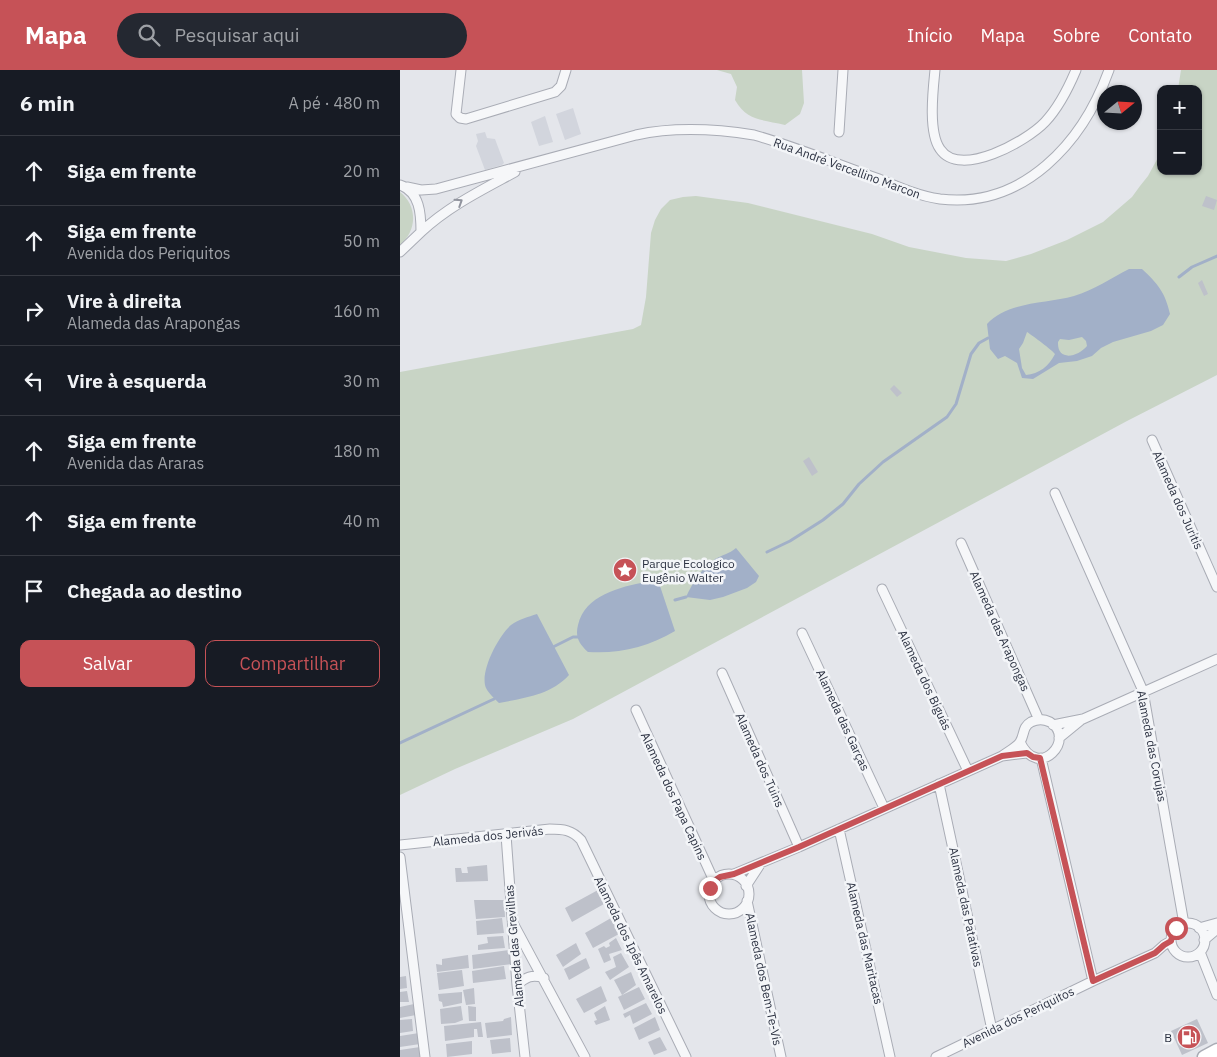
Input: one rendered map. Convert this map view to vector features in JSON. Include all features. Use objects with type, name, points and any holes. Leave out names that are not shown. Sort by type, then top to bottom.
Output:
[{"type":"main road","points":[[1204,1057],[1217,1050]]},
{"type":"street","points":[[461,70],[456,114],[460,118],[466,119],[555,92],[561,86],[566,70]]},
{"type":"street","points":[[838,132],[843,70]]},
{"type":"street","points":[[935,70],[932,93],[933,124],[937,142],[947,157],[957,160],[978,158],[1002,150],[1034,132],[1065,95],[1076,70]]},
{"type":"street","name":"Rua André Vercellino Marcon","points":[[404,186],[421,190],[436,189],[648,133],[664,131],[725,132],[754,135],[770,140],[923,196],[954,200],[979,198],[1006,190],[1027,180],[1046,166],[1065,148],[1091,112],[1109,70]]},
{"type":"street","name":"Rua André Vercellino Marcon","points":[[400,252],[438,218],[467,198],[528,164]]},
{"type":"street","name":"Rua André Vercellino Marcon","points":[[404,186],[416,199],[421,211],[421,232]]},
{"type":"street","name":"Alameda dos Juritis","points":[[1152,440],[1217,587]]},
{"type":"street","name":"Alameda das Corujas","points":[[1055,494],[1143,691],[1184,924]]},
{"type":"street","name":"Alameda das Arapongas","points":[[961,543],[1039,720]]},
{"type":"street","name":"Alameda dos Biguás","points":[[882,589],[968,771]]},
{"type":"street","name":"Alameda das Garças","points":[[802,633],[884,808]]},
{"type":"street","points":[[1059,738],[1084,719],[1217,659]]},
{"type":"street","name":"Alameda dos Tuins","points":[[722,673],[799,847]]},
{"type":"street","name":"Alameda dos Papa Capins","points":[[636,710],[714,881]]},
{"type":"street","points":[[1053,726],[1084,719]]},
{"type":"street","points":[[734,874],[746,886],[747,901],[737,913],[722,913],[715,909],[709,896],[710,888],[714,881],[720,877],[734,874],[799,847],[1002,756],[1020,742],[1023,730],[1027,725],[1044,720],[1058,731],[1058,746],[1048,757],[1033,757],[1027,753],[1020,742]]},
{"type":"street","points":[[1002,756],[1027,753]]},
{"type":"street","points":[[1040,758],[1093,981]]},
{"type":"street","name":"Alameda das Patativas","points":[[939,784],[992,1030]]},
{"type":"street","name":"Alameda dos Jerivás","points":[[400,845],[556,829],[563,829],[575,834]]},
{"type":"street","name":"Alameda das Maritacas","points":[[839,829],[890,1057]]},
{"type":"street","name":"Alameda dos Ipês Amarelos","points":[[575,834],[580,840],[686,1057]]},
{"type":"street","name":"Alameda das Grevilhas","points":[[506,835],[517,985],[525,1057]]},
{"type":"street","points":[[400,857],[425,1057]]},
{"type":"street","points":[[746,886],[761,863]]},
{"type":"street","name":"Alameda dos Bem-Te-Vis","points":[[747,901],[780,1057]]},
{"type":"street","points":[[512,920],[584,1057]]},
{"type":"street","points":[[1199,928],[1217,922]]},
{"type":"street","points":[[1200,952],[1190,957],[1184,957],[1173,946],[1172,937],[1176,928],[1184,924],[1194,925],[1202,931],[1204,940],[1200,952],[1217,995]]},
{"type":"street","points":[[1204,940],[1217,929]]},
{"type":"street","name":"Avenida dos Periquitos","points":[[936,1057],[1155,953],[1164,945],[1173,946]]},
{"type":"street","points":[[517,985],[524,978],[531,976],[544,978]]},
{"type":"shaded area","points":[[573,108],[581,134],[565,140],[556,114]]},
{"type":"shaded area","points":[[545,116],[553,142],[539,146],[531,122]]},
{"type":"shaded area","points":[[485,132],[487,138],[495,139],[504,163],[485,170],[476,146],[478,141],[476,134]]},
{"type":"green space","points":[[717,70],[802,70],[804,103],[800,114],[785,125],[750,116],[735,100],[737,87],[731,74]]},
{"type":"green space","name":"Parque Ecologico Eugênio Walter","points":[[1181,70],[1217,70],[1217,375],[1127,421],[573,719],[455,769],[400,795],[400,372],[633,329],[641,325],[646,297],[651,233],[655,220],[661,209],[670,200],[683,197],[696,196],[748,203],[872,234],[909,247],[966,258],[1006,261],[1031,254],[1067,240],[1103,222],[1132,197],[1148,176],[1157,159],[1157,175],[1202,175],[1202,85],[1179,85]]},
{"type":"green space","points":[[400,192],[410,204],[413,218],[410,233],[400,245]]},
{"type":"water","points":[[1129,269],[1142,269],[1157,284],[1166,300],[1170,314],[1163,325],[1151,331],[1113,342],[1101,348],[1092,356],[1077,361],[1059,363],[1033,379],[1022,378],[1017,363],[1005,356],[998,359],[990,349],[987,324],[1006,311],[1028,304],[1074,296]],"holes":[[[1027,332],[1055,354],[1043,369],[1026,375],[1022,368],[1019,349]],[[1082,337],[1086,341],[1087,346],[1083,350],[1069,356],[1061,353],[1058,342],[1060,339],[1069,340]]]},
{"type":"water","points":[[736,548],[759,576],[756,582],[747,588],[710,600],[686,597],[706,567],[715,559]]},
{"type":"water","points":[[646,582],[659,583],[675,631],[665,637],[633,648],[611,652],[588,652],[580,643],[577,633],[582,615],[588,606],[605,594]]},
{"type":"water","points":[[537,614],[569,675],[554,687],[537,695],[499,703],[486,688],[485,673],[491,654],[511,625]]},
{"type":"building","points":[[1206,196],[1217,200],[1214,210],[1202,206]]},
{"type":"building","points":[[1202,280],[1208,294],[1204,296],[1198,283]]},
{"type":"building","points":[[894,385],[902,393],[897,397],[890,389]]},
{"type":"building","points":[[809,457],[818,472],[812,476],[803,461]]},
{"type":"building","points":[[487,865],[488,881],[456,882],[455,868],[461,868],[462,873],[468,873],[467,867]]},
{"type":"building","points":[[598,890],[604,904],[572,922],[565,908]]},
{"type":"building","points":[[474,900],[504,900],[505,917],[476,919]]},
{"type":"building","points":[[502,918],[504,933],[477,935],[476,921]]},
{"type":"building","points":[[611,918],[619,934],[593,948],[585,933]]},
{"type":"building","points":[[503,936],[505,948],[478,950],[478,945],[488,943],[487,937]]},
{"type":"building","points":[[616,938],[622,950],[609,954],[611,960],[604,963],[598,949],[610,946],[609,943]]},
{"type":"building","points":[[576,943],[581,954],[563,967],[556,955]]},
{"type":"building","points":[[509,950],[511,964],[473,969],[472,955]]},
{"type":"building","points":[[621,953],[629,967],[610,980],[605,972],[616,967],[613,957]]},
{"type":"building","points":[[468,955],[469,968],[437,972],[436,964],[442,965],[442,959]]},
{"type":"building","points":[[586,958],[590,968],[569,980],[564,969]]},
{"type":"building","points":[[504,966],[506,979],[473,983],[472,971]]},
{"type":"building","points":[[462,970],[464,986],[439,990],[437,973]]},
{"type":"building","points":[[631,972],[636,985],[622,995],[614,980]]},
{"type":"building","points":[[406,976],[407,988],[400,989],[400,977]]},
{"type":"building","points":[[601,986],[607,1001],[584,1013],[576,999]]},
{"type":"building","points":[[639,987],[645,999],[624,1010],[618,997]]},
{"type":"building","points":[[474,988],[475,1004],[466,1005],[463,990]]},
{"type":"building","points":[[407,991],[409,1002],[400,1002],[400,992]]},
{"type":"building","points":[[462,992],[462,1003],[443,1007],[442,1002],[439,1001],[438,994]]},
{"type":"building","points":[[646,1003],[652,1014],[633,1024],[630,1015],[625,1018],[623,1014]]},
{"type":"building","points":[[414,1004],[416,1015],[400,1018],[400,1007]]},
{"type":"building","points":[[461,1006],[463,1020],[455,1023],[441,1024],[440,1009]]},
{"type":"building","points":[[468,1006],[476,1007],[476,1021],[469,1021]]},
{"type":"building","points":[[605,1006],[610,1020],[596,1025],[594,1021],[597,1020],[594,1013]]},
{"type":"building","points":[[511,1017],[512,1035],[487,1038],[485,1023],[503,1021]]},
{"type":"building","points":[[655,1017],[660,1030],[639,1040],[634,1028]]},
{"type":"building","points":[[412,1019],[413,1031],[400,1033],[400,1020]]},
{"type":"building","name":"B","points":[[1197,1019],[1208,1043],[1182,1055],[1171,1031]]},
{"type":"building","points":[[481,1022],[483,1037],[478,1037],[477,1029],[474,1029],[474,1037],[445,1041],[444,1026]]},
{"type":"building","points":[[419,1033],[420,1044],[400,1047],[400,1036]]},
{"type":"building","points":[[660,1037],[667,1050],[654,1055],[648,1042]]},
{"type":"building","points":[[510,1038],[511,1052],[492,1054],[490,1040]]},
{"type":"building","points":[[472,1041],[472,1054],[447,1057],[446,1044]]},
{"type":"building","points":[[420,1047],[421,1057],[400,1057],[400,1050]]},
{"type":"waterway","points":[[1179,277],[1192,267],[1217,256]]},
{"type":"waterway","points":[[767,552],[790,541],[823,520],[843,504],[859,484],[883,462],[947,417],[956,404],[971,354],[979,343],[988,338]]},
{"type":"waterway","points":[[675,600],[686,597]]},
{"type":"waterway","points":[[553,647],[573,637],[578,637]]},
{"type":"waterway","points":[[400,743],[494,699]]},
{"type":"place","name":"Parque Ecologico Eugênio Walter","points":[[625,570]]},
{"type":"place","name":"B","points":[[1189,1037]]},
{"type":"route","points":[[710,888],[714,881],[720,877],[734,874],[799,847],[1002,756],[1027,753],[1033,757],[1040,758],[1093,981],[1155,953],[1171,941],[1176,928]]}]
